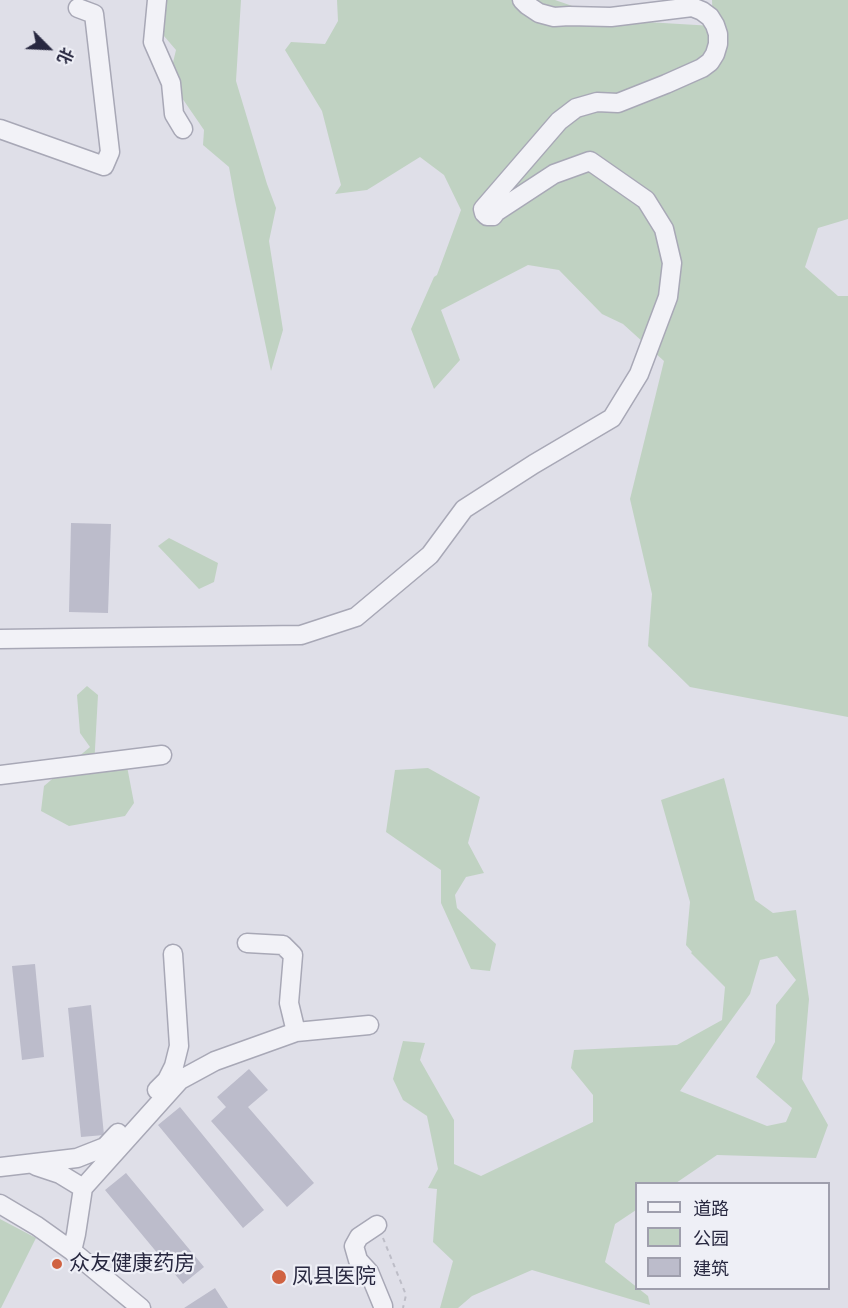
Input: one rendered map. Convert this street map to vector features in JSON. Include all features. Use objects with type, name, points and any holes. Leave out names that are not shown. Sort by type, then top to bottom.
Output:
[{"type":"street","points":[[157,0],[153,42],[171,83],[174,114],[183,129]]},
{"type":"street","points":[[0,639],[300,635],[357,617],[430,555],[464,509],[612,418],[639,374],[668,297],[672,262],[664,229],[658,219],[646,200],[590,161],[554,174],[493,216],[487,216],[483,208],[559,121],[576,108],[597,102],[618,103],[702,68],[715,54],[718,34],[710,17],[692,7],[611,17],[554,17],[540,13],[522,0]]},
{"type":"street","points":[[0,129],[104,166],[110,152],[94,14],[78,8]]},
{"type":"street","points":[[0,775],[162,755]]},
{"type":"street","points":[[247,943],[282,945],[293,955],[288,1003],[296,1032]]},
{"type":"street","points":[[0,1167],[77,1158],[105,1147],[167,1080],[174,1066],[179,1046],[173,954]]},
{"type":"street","points":[[72,1251],[83,1188],[180,1080],[215,1061],[296,1032],[369,1025]]},
{"type":"street","points":[[23,1164],[54,1171],[83,1188]]},
{"type":"street","points":[[0,1204],[37,1226],[72,1251],[141,1308]]},
{"type":"street","points":[[377,1225],[359,1237],[354,1246],[358,1260],[369,1272],[383,1308]]},
{"type":"path","points":[[377,1225],[406,1295],[403,1308]]},
{"type":"green space","points":[[153,0],[241,0],[236,81],[276,208],[269,241],[283,330],[271,371],[229,167],[203,145],[204,130],[169,79],[176,50],[152,22]]},
{"type":"green space","points":[[337,0],[555,0],[613,20],[713,26],[712,0],[848,0],[848,219],[818,228],[805,267],[838,296],[848,296],[848,717],[690,687],[648,646],[652,594],[630,499],[664,361],[623,324],[602,314],[559,270],[528,265],[441,310],[460,360],[434,389],[411,329],[434,277],[437,275],[461,210],[444,175],[420,157],[367,190],[335,194],[341,185],[322,111],[285,50],[291,42],[325,44],[338,21]]},
{"type":"green space","points":[[169,538],[218,563],[214,582],[199,589],[158,546]]},
{"type":"green space","points":[[87,686],[98,695],[94,767],[126,761],[134,803],[125,816],[69,826],[41,811],[44,786],[90,747],[80,733],[77,695]]},
{"type":"green space","points":[[428,768],[480,797],[468,843],[484,873],[466,877],[455,895],[457,908],[496,944],[490,971],[471,969],[441,903],[441,870],[386,832],[395,770]]},
{"type":"green space","points":[[724,778],[755,900],[773,913],[796,910],[809,999],[802,1079],[828,1125],[816,1158],[717,1155],[677,1182],[635,1182],[635,1211],[615,1224],[605,1262],[635,1286],[635,1290],[640,1290],[648,1296],[650,1305],[532,1270],[472,1296],[458,1308],[440,1308],[453,1261],[433,1242],[437,1189],[428,1188],[438,1169],[427,1116],[403,1100],[393,1079],[403,1041],[425,1043],[420,1060],[454,1120],[454,1164],[481,1176],[593,1122],[593,1095],[571,1068],[574,1050],[677,1045],[722,1020],[725,987],[686,945],[690,902],[661,800]],"holes":[[[777,956],[796,980],[776,1005],[775,1042],[756,1077],[792,1108],[786,1122],[767,1126],[680,1091],[750,994],[760,960]]]},
{"type":"green space","points":[[0,1219],[36,1238],[1,1308],[0,1308]]},
{"type":"building","points":[[71,523],[111,524],[108,613],[69,612]]},
{"type":"building","points":[[35,964],[44,1057],[22,1060],[12,966]]},
{"type":"building","points":[[91,1005],[104,1135],[81,1137],[68,1008]]},
{"type":"building","points":[[249,1069],[268,1090],[248,1107],[314,1183],[287,1207],[211,1121],[226,1107],[217,1097]]},
{"type":"building","points":[[180,1107],[264,1210],[243,1228],[158,1125]]},
{"type":"building","points":[[126,1173],[204,1267],[183,1284],[105,1190]]},
{"type":"building","points":[[215,1288],[228,1308],[184,1308]]},
{"type":"place","name":"众友健康药房","points":[[57,1264]]},
{"type":"place","name":"凤县医院","points":[[279,1277]]}]
